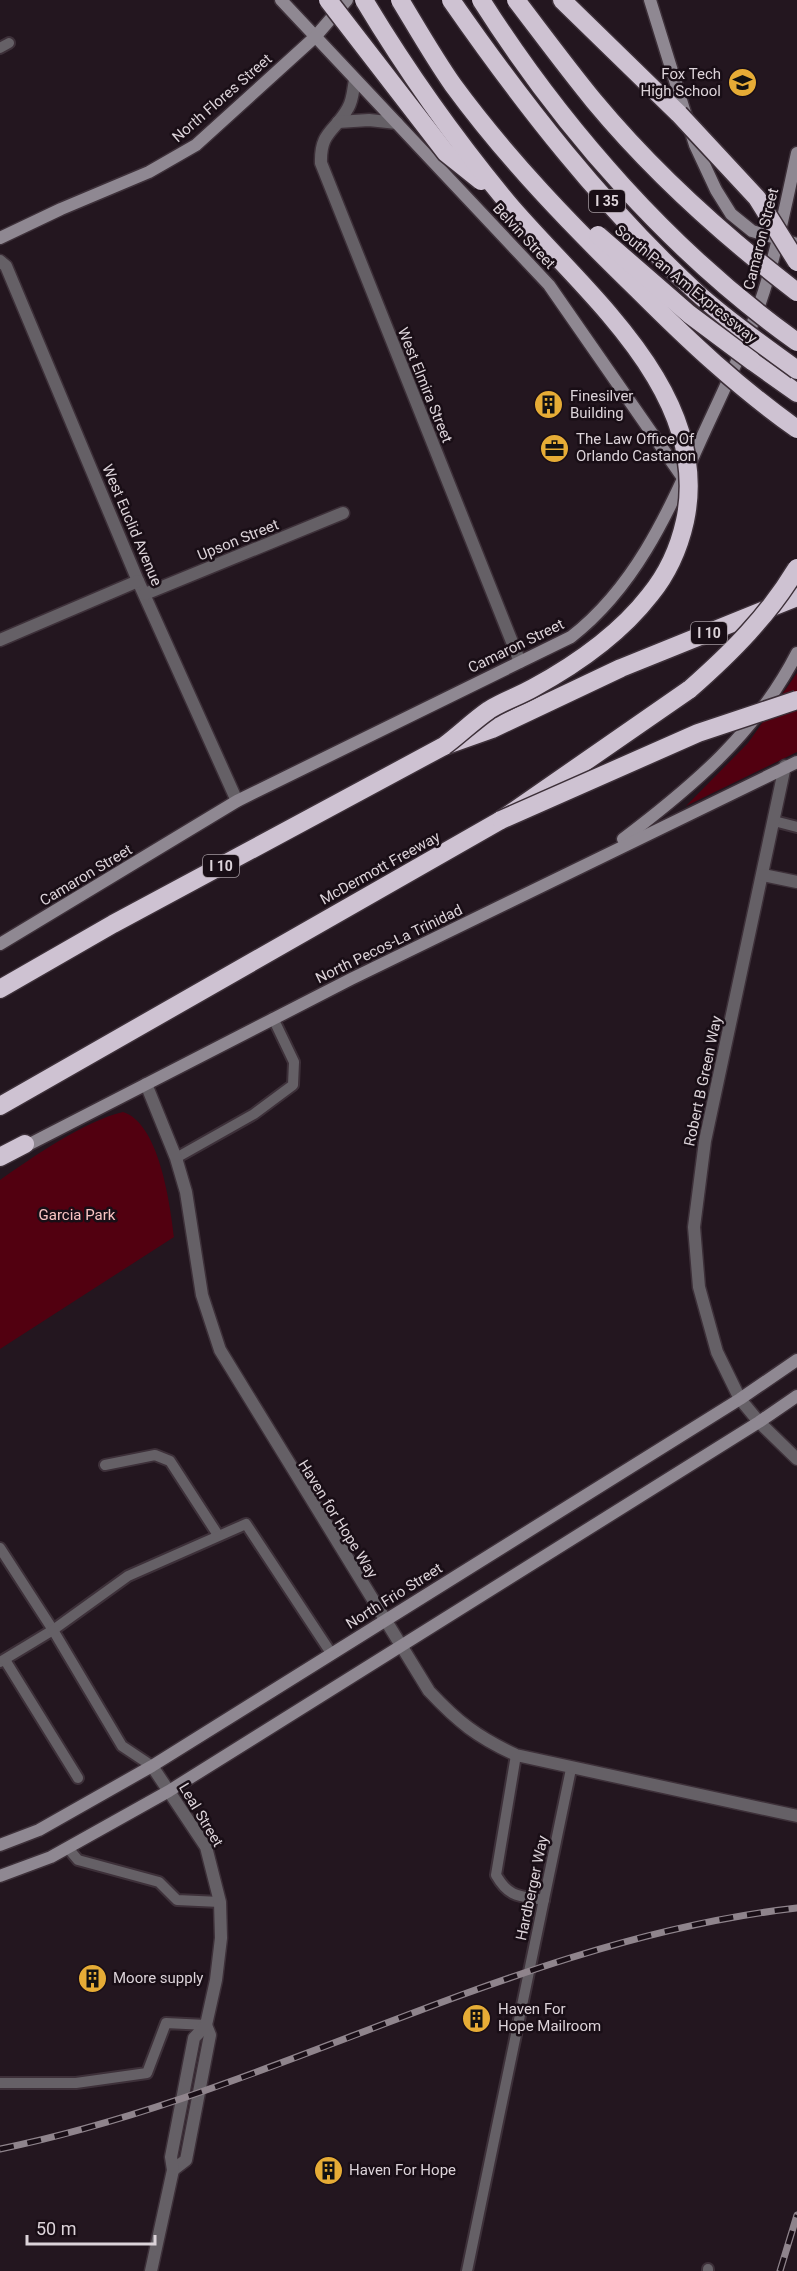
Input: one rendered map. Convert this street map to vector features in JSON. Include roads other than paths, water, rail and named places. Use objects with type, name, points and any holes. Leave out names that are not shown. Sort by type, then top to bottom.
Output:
[{"type":"highway","points":[[328,0],[446,153],[508,203]]},
{"type":"highway","points":[[364,0],[398,55],[508,203],[629,339],[659,383],[669,402],[684,449],[690,496],[680,542],[672,560],[652,594],[634,614],[578,662],[490,710],[444,746]]},
{"type":"highway","points":[[400,0],[458,92],[490,134],[554,207],[709,359],[742,388],[797,429]]},
{"type":"highway","name":"South Pan Am Expressway","points":[[400,0],[526,164],[560,199],[689,314],[797,393]]},
{"type":"highway","name":"South Pan Am Expressway","points":[[451,0],[549,135],[635,232],[698,293],[797,370]]},
{"type":"highway","name":"South Pan Am Expressway","points":[[481,0],[514,52],[592,150],[713,274],[797,342]]},
{"type":"highway","points":[[516,0],[595,102],[641,152],[747,253],[797,292]]},
{"type":"highway","points":[[562,0],[724,160],[763,206],[797,262]]},
{"type":"highway","points":[[501,820],[690,688],[756,626],[797,568]]},
{"type":"highway","name":"I 10","points":[[0,989],[113,924],[444,746],[492,729],[621,668],[797,597]]},
{"type":"highway","name":"McDermott Freeway","points":[[0,1106],[501,820],[698,733],[797,700]]},
{"type":"highway","points":[[0,1157],[25,1144]]},
{"type":"main road","points":[[281,0],[315,37]]},
{"type":"main road","name":"North Flores Street","points":[[0,238],[173,160],[196,145],[315,37],[347,0]]},
{"type":"main road","points":[[650,0],[695,145],[716,190],[731,214],[752,231],[797,244]]},
{"type":"main road","name":"Belvin Street","points":[[315,37],[549,285],[683,478]]},
{"type":"main road","name":"Camaron Street","points":[[0,944],[237,801],[571,637],[610,603],[637,568],[683,478],[751,328],[778,240],[797,153]]},
{"type":"main road","points":[[587,862],[622,840],[676,799],[721,759],[760,714],[797,653]]},
{"type":"main road","name":"North Pecos-La Trinidad","points":[[0,1164],[25,1144],[273,1018],[587,862],[791,764]]},
{"type":"main road","name":"North Frio Street","points":[[0,1845],[39,1830],[152,1766],[740,1399],[797,1360]]},
{"type":"main road","points":[[0,1876],[68,1848],[169,1791],[797,1396]]},
{"type":"street","name":"West Elmira Street","points":[[355,80],[350,106],[338,122],[328,130],[320,148],[324,175],[520,662]]},
{"type":"street","points":[[338,122],[369,120],[397,123]]},
{"type":"street","name":"West Euclid Avenue","points":[[0,261],[6,266],[138,581],[237,801]]},
{"type":"street","name":"Upson Street","points":[[145,594],[343,513]]},
{"type":"street","points":[[0,640],[138,581]]},
{"type":"street","name":"Robert B Green Way","points":[[791,764],[774,821],[705,1140],[694,1227],[699,1287],[717,1352],[740,1399],[759,1422],[797,1459]]},
{"type":"street","points":[[763,875],[797,882]]},
{"type":"street","name":"Haven for Hope Way","points":[[146,1084],[176,1158],[186,1192],[202,1295],[220,1350],[383,1620],[429,1691],[458,1722],[516,1755],[797,1816]]},
{"type":"street","name":"Leal Street","points":[[151,2271],[173,2170],[171,2157],[194,2038],[206,2025],[216,1980],[221,1938],[220,1902],[206,1847],[152,1766]]},
{"type":"lane","points":[[774,821],[797,827]]},
{"type":"lane","points":[[176,1158],[254,1114],[292,1085],[294,1062],[273,1018]]},
{"type":"lane","points":[[105,1465],[155,1455],[170,1461],[218,1535]]},
{"type":"lane","points":[[78,1778],[2,1661],[53,1630],[128,1576],[246,1524],[332,1653]]},
{"type":"lane","points":[[0,1548],[53,1630],[122,1746],[152,1766]]},
{"type":"lane","points":[[516,1755],[496,1875],[504,1888],[513,1895],[544,1900]]},
{"type":"lane","name":"Hardberger Way","points":[[467,2271],[571,1768]]},
{"type":"lane","points":[[68,1848],[78,1860],[159,1882],[177,1900],[220,1902]]},
{"type":"lane","points":[[0,2083],[76,2083],[147,2073],[166,2023],[206,2025]]},
{"type":"railway","points":[[0,2149],[101,2124],[201,2092],[495,1983],[594,1951],[694,1925],[797,1908]]},
{"type":"railway","points":[[780,2271],[797,2215]]},
{"type":"place","name":"Fox Tech High School","points":[[742,83]]},
{"type":"place","name":"Finesilver Building","points":[[549,405]]},
{"type":"place","name":"The Law Office Of Orlando Castanon","points":[[555,448]]},
{"type":"place","name":"Moore supply","points":[[92,1978]]},
{"type":"place","name":"Haven For Hope Mailroom","points":[[477,2018]]},
{"type":"place","name":"Haven For Hope","points":[[328,2170]]},
{"type":"park label","name":"Garcia Park","points":[[77,1215]]}]
